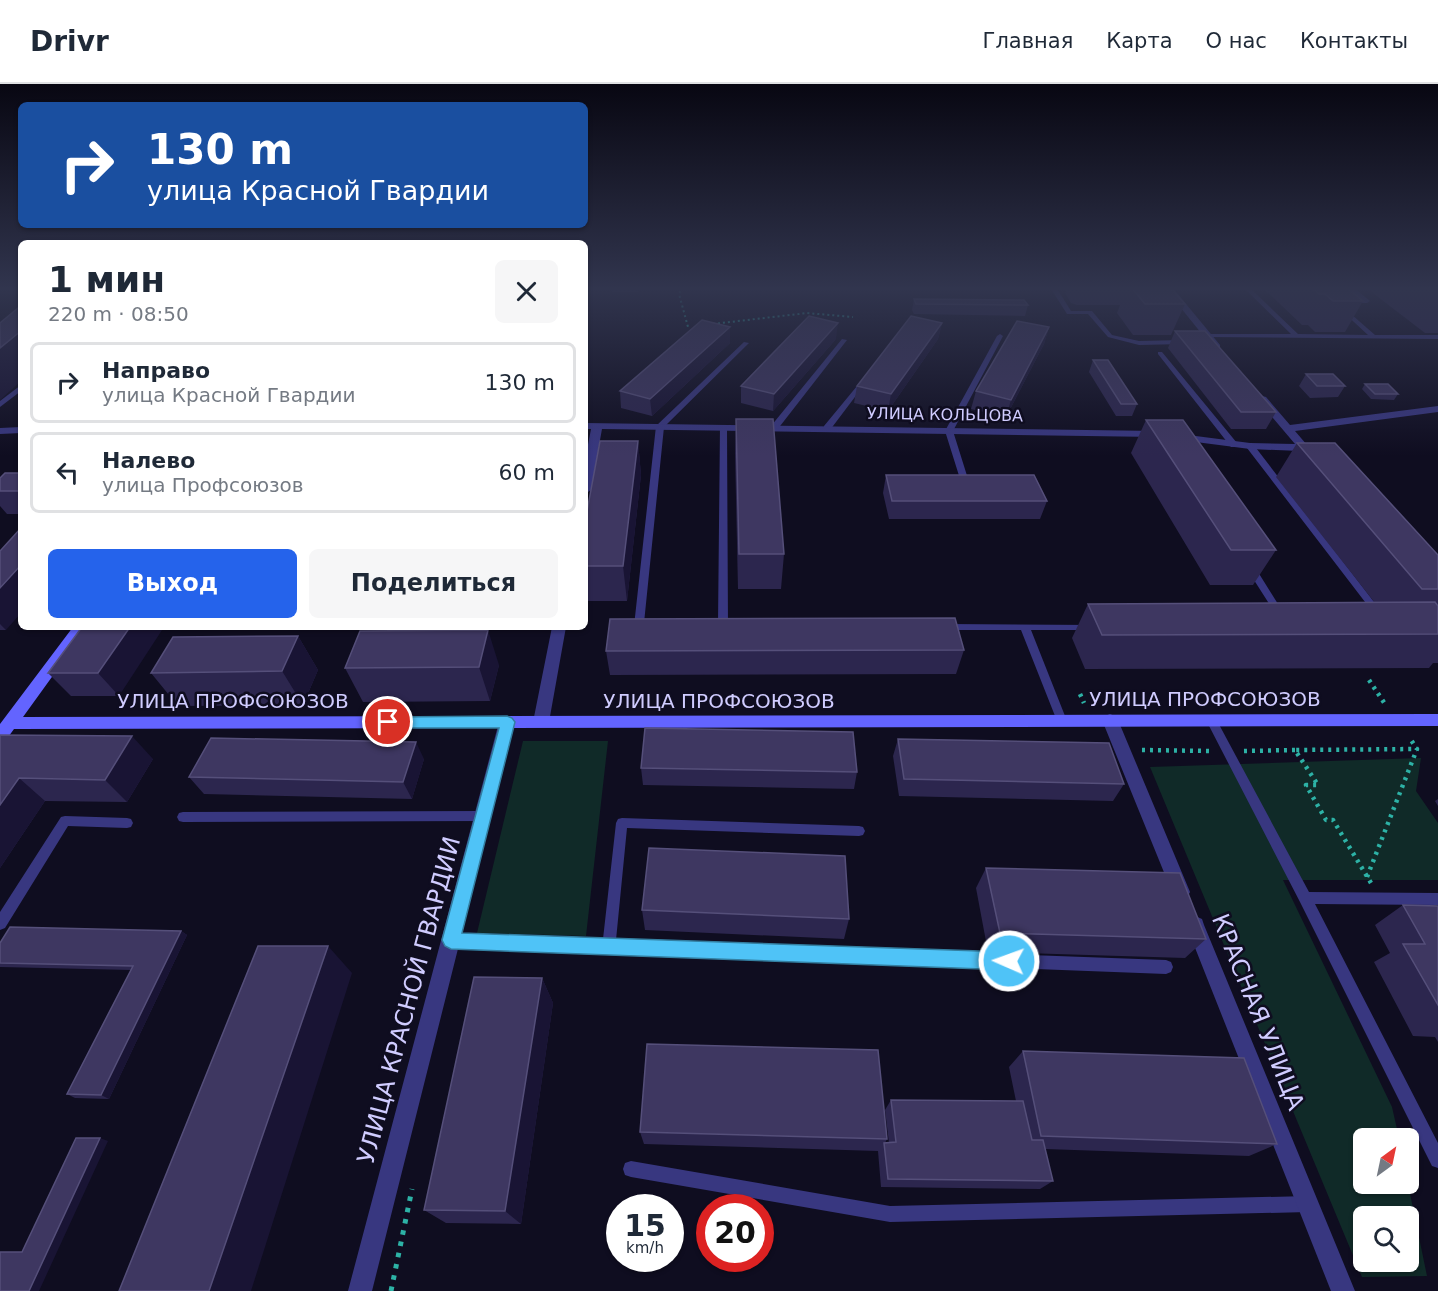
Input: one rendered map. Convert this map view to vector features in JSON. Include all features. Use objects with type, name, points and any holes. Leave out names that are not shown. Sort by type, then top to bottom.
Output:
[{"type":"street","points":[[1212,343],[1228,359]]},
{"type":"street","points":[[1258,394],[1319,465]]},
{"type":"street","points":[[1287,429],[1438,410]]},
{"type":"street","points":[[588,457],[591,426]]},
{"type":"street","name":"УЛИЦА КОЛЬЦОВА","points":[[591,426],[949,431],[1304,447]]},
{"type":"street","points":[[0,431],[18,430]]},
{"type":"street","points":[[0,736],[5,723],[79,630]]},
{"type":"street","points":[[541,722],[558,630]]},
{"type":"street","name":"КРАСНАЯ УЛИЦА","points":[[1101,720],[1122,750],[1343,1291]]},
{"type":"street","name":"УЛИЦА ПРОФСОЮЗОВ","points":[[5,723],[1438,720]]},
{"type":"street","name":"УЛИЦА КРАСНОЙ ГВАРДИИ","points":[[360,1291],[507,722]]},
{"type":"lane","points":[[650,626],[639,626],[660,426],[746,343]]},
{"type":"lane","points":[[774,428],[841,343]]},
{"type":"lane","points":[[965,482],[949,431],[996,343]]},
{"type":"lane","points":[[1160,353],[1234,444]]},
{"type":"lane","points":[[827,428],[869,375]]},
{"type":"lane","points":[[0,405],[18,390]]},
{"type":"lane","points":[[723,427],[718,627],[735,627]]},
{"type":"lane","points":[[1250,446],[1385,623],[1374,623]]},
{"type":"lane","points":[[1243,555],[1286,624],[1274,624]]},
{"type":"lane","points":[[932,627],[1108,626]]},
{"type":"lane","points":[[1025,627],[1062,721]]},
{"type":"lane","points":[[1211,720],[1305,898],[1438,1160]]},
{"type":"lane","points":[[183,817],[483,816]]},
{"type":"lane","points":[[0,924],[65,821],[127,823]]},
{"type":"lane","points":[[609,946],[622,822],[859,831]]},
{"type":"lane","points":[[1305,898],[1438,899]]},
{"type":"lane","points":[[451,940],[1166,968]]},
{"type":"lane","points":[[631,1169],[890,1214],[1308,1204]]},
{"type":"path","points":[[1369,680],[1417,749]]},
{"type":"path","points":[[1080,694],[1101,720]]},
{"type":"path","points":[[1122,750],[1417,749]]},
{"type":"path","points":[[1367,877],[1417,749]]},
{"type":"path","points":[[1295,750],[1318,785],[1306,786],[1326,820],[1333,820],[1380,898]]},
{"type":"path","points":[[391,1291],[412,1186]]},
{"type":"green space","points":[[523,741],[608,741],[586,936],[477,933]]},
{"type":"green space","points":[[1421,758],[1416,791],[1438,823],[1438,880],[1283,880],[1392,1107],[1397,1128],[1353,1128],[1353,1194],[1410,1194],[1413,1206],[1353,1206],[1353,1255],[1150,767]]},
{"type":"green space","points":[[1419,1237],[1427,1276],[1362,1277],[1360,1272],[1419,1272]]},
{"type":"building","points":[[675,343],[712,343],[650,399],[620,391]]},
{"type":"building","points":[[782,343],[820,343],[774,394],[741,386]]},
{"type":"building","points":[[890,343],[927,343],[891,394],[857,386]]},
{"type":"building","points":[[1004,343],[1041,343],[1011,400],[976,391]]},
{"type":"building","points":[[1185,343],[1216,343],[1276,412],[1241,412]]},
{"type":"building","points":[[1093,360],[1108,360],[1137,404],[1121,404]]},
{"type":"building","points":[[1306,374],[1333,374],[1345,386],[1317,386]]},
{"type":"building","points":[[1365,384],[1388,384],[1398,394],[1375,394]]},
{"type":"building","points":[[736,419],[773,419],[784,554],[739,554]]},
{"type":"building","points":[[1146,420],[1183,420],[1276,550],[1231,550]]},
{"type":"building","points":[[600,441],[638,441],[623,566],[588,566],[588,506]]},
{"type":"building","points":[[1297,443],[1335,443],[1438,555],[1438,589],[1422,589]]},
{"type":"building","points":[[5,473],[18,473],[18,491],[0,491],[0,478]]},
{"type":"building","points":[[886,475],[1034,475],[1047,501],[892,501]]},
{"type":"building","points":[[18,531],[18,568],[0,588],[0,551]]},
{"type":"building","points":[[1435,602],[1438,606],[1438,634],[1102,635],[1088,604]]},
{"type":"building","points":[[955,618],[964,650],[606,651],[610,619]]},
{"type":"building","points":[[80,630],[128,630],[98,673],[48,673]]},
{"type":"building","points":[[488,630],[479,667],[345,668],[360,631]]},
{"type":"building","points":[[298,636],[282,671],[151,673],[173,637]]},
{"type":"building","points":[[645,728],[853,732],[857,772],[641,768]]},
{"type":"building","points":[[0,735],[132,736],[105,780],[19,778],[0,805]]},
{"type":"building","points":[[211,738],[416,742],[403,782],[189,777]]},
{"type":"building","points":[[898,739],[1109,743],[1124,784],[904,779]]},
{"type":"building","points":[[649,848],[845,856],[849,919],[642,910]]},
{"type":"building","points":[[986,868],[1180,873],[1206,939],[1000,933]]},
{"type":"building","points":[[1403,905],[1438,906],[1438,1005],[1403,944],[1425,944]]},
{"type":"building","points":[[10,927],[181,931],[101,1095],[67,1094],[133,966],[0,963],[0,943]]},
{"type":"building","points":[[258,946],[328,946],[209,1291],[119,1291]]},
{"type":"building","points":[[474,977],[542,978],[505,1211],[424,1210]]},
{"type":"building","points":[[647,1044],[878,1050],[887,1139],[640,1132]]},
{"type":"building","points":[[1023,1051],[1244,1058],[1277,1144],[1041,1136]]},
{"type":"building","points":[[891,1100],[1023,1101],[1032,1140],[1043,1140],[1053,1181],[888,1179],[884,1143],[896,1142]]},
{"type":"building","points":[[76,1138],[100,1138],[29,1291],[0,1291],[0,1252],[22,1252]]},
{"type":"route","points":[[388,722],[507,722],[451,940],[1009,961]]}]
